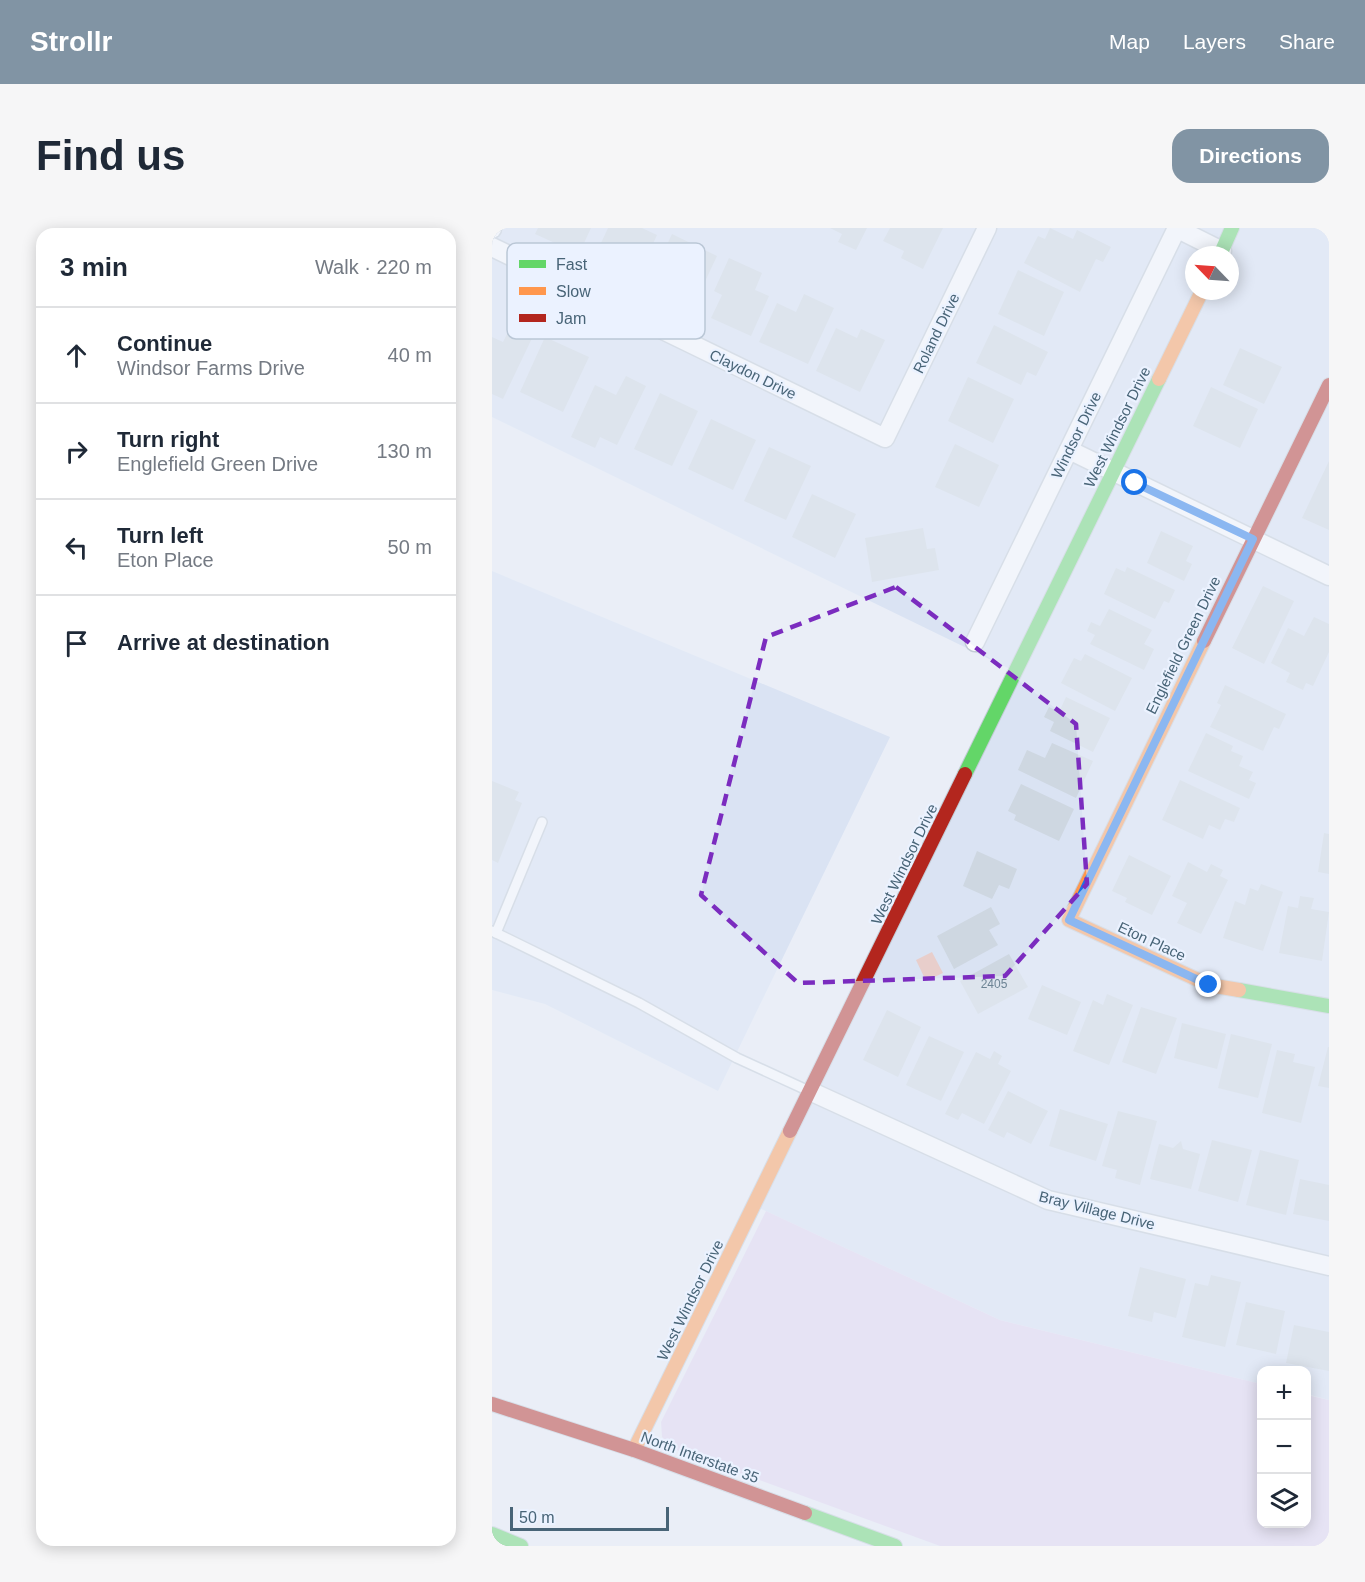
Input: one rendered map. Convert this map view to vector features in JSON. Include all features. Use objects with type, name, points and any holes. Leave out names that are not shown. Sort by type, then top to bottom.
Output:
[{"type":"main road","points":[[1224,246],[1232,228]]},
{"type":"main road","name":"West Windsor Drive","points":[[634,1450],[812,1092],[1198,300]]},
{"type":"main road","name":"Englefield Green Drive","points":[[1069,920],[1329,385]]},
{"type":"main road","name":"Eton Place","points":[[1069,920],[1209,985],[1329,1006]]},
{"type":"main road","name":"North Interstate 35","points":[[492,1404],[634,1450],[895,1546]]},
{"type":"main road","points":[[492,1534],[521,1546]]},
{"type":"street","name":"Roland Drive","points":[[885,438],[987,228]]},
{"type":"street","points":[[1176,228],[1208,246]]},
{"type":"street","name":"Windsor Drive","points":[[975,642],[1176,228]]},
{"type":"street","name":"Claydon Drive","points":[[492,247],[507,254]]},
{"type":"street","name":"Claydon Drive","points":[[681,339],[885,438]]},
{"type":"street","points":[[1069,450],[1329,576]]},
{"type":"street","name":"Bray Village Drive","points":[[812,1092],[1048,1200],[1329,1266]]},
{"type":"lane","points":[[542,822],[494,932],[639,1003],[737,1058],[812,1092]]},
{"type":"highlighted area","points":[[896,587],[1076,724],[1087,884],[1005,976],[798,983],[701,895],[766,637]]},
{"type":"shaded area","points":[[492,228],[1329,228],[1329,1400],[1311,1395],[1311,1366],[1257,1366],[1257,1383],[1000,1320],[755,1206],[1016,672],[492,417]]},
{"type":"shaded area","points":[[492,571],[890,737],[718,1091],[545,1004],[492,990]]},
{"type":"shaded area","points":[[932,952],[943,973],[926,981],[916,960]]},
{"type":"shaded area","points":[[766,1211],[1000,1320],[1257,1383],[1257,1528],[1311,1528],[1311,1396],[1329,1400],[1329,1546],[940,1546],[674,1449],[662,1437],[661,1422]]},
{"type":"building","points":[[538,228],[591,228],[584,243],[555,243],[535,234]]},
{"type":"building","points":[[608,228],[642,228],[657,235],[653,243],[601,243]]},
{"type":"building","points":[[830,228],[867,228],[856,250],[838,242],[842,234]]},
{"type":"building","points":[[890,228],[943,228],[923,269],[901,258],[904,251],[883,241]]},
{"type":"building","points":[[1050,228],[1073,239],[1077,230],[1111,247],[1103,262],[1096,259],[1080,292],[1024,263],[1038,236],[1045,239]]},
{"type":"building","points":[[672,234],[690,243],[668,243]]},
{"type":"building","points":[[705,250],[717,256],[705,281]]},
{"type":"building","points":[[729,258],[762,273],[755,290],[769,296],[751,336],[711,318],[722,295],[714,291]]},
{"type":"building","points":[[1018,270],[1064,292],[1044,336],[998,314]]},
{"type":"building","points":[[804,294],[834,308],[808,364],[759,342],[777,303],[796,312]]},
{"type":"building","points":[[994,325],[1048,352],[1036,376],[1027,372],[1021,385],[976,363]]},
{"type":"building","points":[[836,328],[857,338],[861,329],[885,340],[860,392],[816,371]]},
{"type":"building","points":[[507,334],[507,339],[532,339],[503,399],[492,394],[492,337],[503,342]]},
{"type":"building","points":[[544,339],[549,339],[589,357],[563,412],[520,392]]},
{"type":"building","points":[[1240,348],[1282,367],[1264,404],[1223,385]]},
{"type":"building","points":[[626,376],[646,386],[617,445],[600,437],[595,448],[571,437],[595,385],[616,395]]},
{"type":"building","points":[[968,377],[1014,399],[993,443],[948,421]]},
{"type":"building","points":[[1211,387],[1258,409],[1240,448],[1193,426]]},
{"type":"building","points":[[660,393],[698,411],[672,466],[634,449]]},
{"type":"building","points":[[711,419],[756,440],[733,490],[688,469]]},
{"type":"building","points":[[955,444],[999,465],[979,507],[935,487]]},
{"type":"building","points":[[769,447],[811,466],[786,520],[744,501]]},
{"type":"building","points":[[1329,461],[1329,530],[1302,518]]},
{"type":"building","points":[[812,494],[856,514],[835,558],[792,537]]},
{"type":"building","points":[[923,528],[927,549],[935,548],[939,570],[872,582],[865,538]]},
{"type":"building","points":[[1161,531],[1193,546],[1186,561],[1192,564],[1184,581],[1147,563]]},
{"type":"building","points":[[1127,567],[1175,590],[1169,603],[1164,601],[1155,619],[1104,594],[1116,568],[1125,572]]},
{"type":"building","points":[[1263,586],[1294,601],[1264,664],[1232,648]]},
{"type":"building","points":[[1109,609],[1152,630],[1144,644],[1154,649],[1144,670],[1090,644],[1095,635],[1087,631],[1091,622],[1100,626]]},
{"type":"building","points":[[1314,617],[1329,624],[1329,652],[1313,686],[1306,683],[1303,690],[1286,682],[1290,673],[1271,663],[1288,628],[1304,636]]},
{"type":"building","points":[[1085,654],[1132,678],[1115,711],[1061,683],[1074,658],[1081,661]]},
{"type":"building","points":[[1225,685],[1286,714],[1279,729],[1274,727],[1263,751],[1210,727],[1221,705],[1217,703]]},
{"type":"building","points":[[1066,697],[1110,718],[1093,752],[1050,731],[1054,722],[1044,717],[1049,707],[1059,712]]},
{"type":"building","points":[[1206,733],[1233,746],[1231,751],[1243,756],[1239,766],[1253,772],[1249,780],[1256,783],[1249,799],[1188,771]]},
{"type":"building","points":[[1052,743],[1093,761],[1076,798],[1018,770],[1027,750],[1045,758]]},
{"type":"building","points":[[1180,780],[1240,808],[1234,822],[1225,819],[1220,830],[1209,825],[1203,839],[1162,820]]},
{"type":"building","points":[[492,781],[519,792],[515,800],[522,803],[498,863],[492,860]]},
{"type":"building","points":[[1021,784],[1074,809],[1059,841],[1014,820],[1016,815],[1008,811]]},
{"type":"building","points":[[1324,833],[1329,834],[1329,874],[1318,872]]},
{"type":"building","points":[[977,851],[1017,869],[1009,889],[999,885],[992,899],[963,886]]},
{"type":"building","points":[[1129,855],[1171,876],[1152,915],[1125,902],[1127,898],[1112,891]]},
{"type":"building","points":[[1188,862],[1207,872],[1211,864],[1223,870],[1220,876],[1228,880],[1201,934],[1177,923],[1187,903],[1172,896]]},
{"type":"building","points":[[1261,884],[1283,892],[1263,951],[1223,938],[1235,901],[1245,905],[1250,888],[1258,891]]},
{"type":"building","points":[[1300,896],[1314,898],[1311,909],[1329,912],[1322,961],[1279,953],[1288,906],[1298,908]]},
{"type":"building","points":[[991,907],[1000,924],[989,930],[998,945],[954,969],[937,936]]},
{"type":"building","points":[[1009,954],[1028,987],[978,1014],[960,981]]},
{"type":"building","points":[[1042,985],[1081,1002],[1067,1035],[1028,1019]]},
{"type":"building","points":[[1107,994],[1133,1005],[1109,1065],[1073,1051],[1093,1000],[1103,1005]]},
{"type":"building","points":[[1141,1007],[1177,1018],[1156,1074],[1122,1062]]},
{"type":"building","points":[[887,1010],[921,1027],[898,1077],[863,1060]]},
{"type":"building","points":[[1182,1023],[1226,1034],[1217,1069],[1174,1058]]},
{"type":"building","points":[[1231,1034],[1272,1044],[1258,1098],[1218,1088]]},
{"type":"building","points":[[929,1036],[964,1052],[941,1101],[906,1085]]},
{"type":"building","points":[[1329,1047],[1329,1088],[1318,1086]]},
{"type":"building","points":[[1277,1050],[1295,1054],[1293,1062],[1315,1067],[1301,1123],[1262,1113]]},
{"type":"building","points":[[994,1051],[1002,1056],[998,1064],[1011,1071],[984,1124],[962,1113],[958,1120],[945,1114],[976,1052],[990,1059]]},
{"type":"building","points":[[1008,1091],[1048,1111],[1031,1144],[1007,1132],[1004,1138],[988,1130]]},
{"type":"building","points":[[1060,1109],[1108,1124],[1096,1161],[1049,1146]]},
{"type":"building","points":[[1118,1111],[1157,1121],[1140,1185],[1115,1178],[1117,1170],[1102,1166]]},
{"type":"building","points":[[1212,1140],[1252,1150],[1238,1202],[1198,1191]]},
{"type":"building","points":[[1181,1141],[1183,1149],[1200,1154],[1191,1189],[1150,1179],[1159,1144],[1173,1148]]},
{"type":"building","points":[[1260,1150],[1299,1160],[1286,1215],[1246,1205]]},
{"type":"building","points":[[1300,1179],[1329,1185],[1329,1221],[1293,1214]]},
{"type":"building","points":[[1140,1267],[1186,1279],[1176,1318],[1154,1312],[1152,1322],[1128,1316]]},
{"type":"building","points":[[1211,1275],[1241,1282],[1225,1347],[1182,1337],[1195,1283],[1208,1286]]},
{"type":"building","points":[[1246,1302],[1285,1311],[1276,1354],[1236,1345]]},
{"type":"building","points":[[1294,1325],[1329,1332],[1329,1371],[1286,1363]]},
{"type":"traffic: fast","points":[[1224,246],[1232,228]]},
{"type":"traffic: fast","points":[[965,774],[1159,379]]},
{"type":"traffic: fast","points":[[1239,990],[1329,1006]]},
{"type":"traffic: fast","points":[[805,1513],[895,1546]]},
{"type":"traffic: fast","points":[[492,1534],[521,1546]]},
{"type":"traffic: slow","points":[[1159,379],[1198,300]]},
{"type":"traffic: slow","points":[[1204,641],[1069,920],[1209,985],[1239,990]]},
{"type":"traffic: slow","points":[[634,1450],[790,1131]]},
{"type":"traffic: jam","points":[[1204,641],[1329,385]]},
{"type":"traffic: jam","points":[[790,1131],[965,774]]},
{"type":"traffic: jam","points":[[492,1404],[634,1450],[805,1513]]},
{"type":"route","points":[[1135,483],[1253,539],[1069,920],[1209,985]]}]
